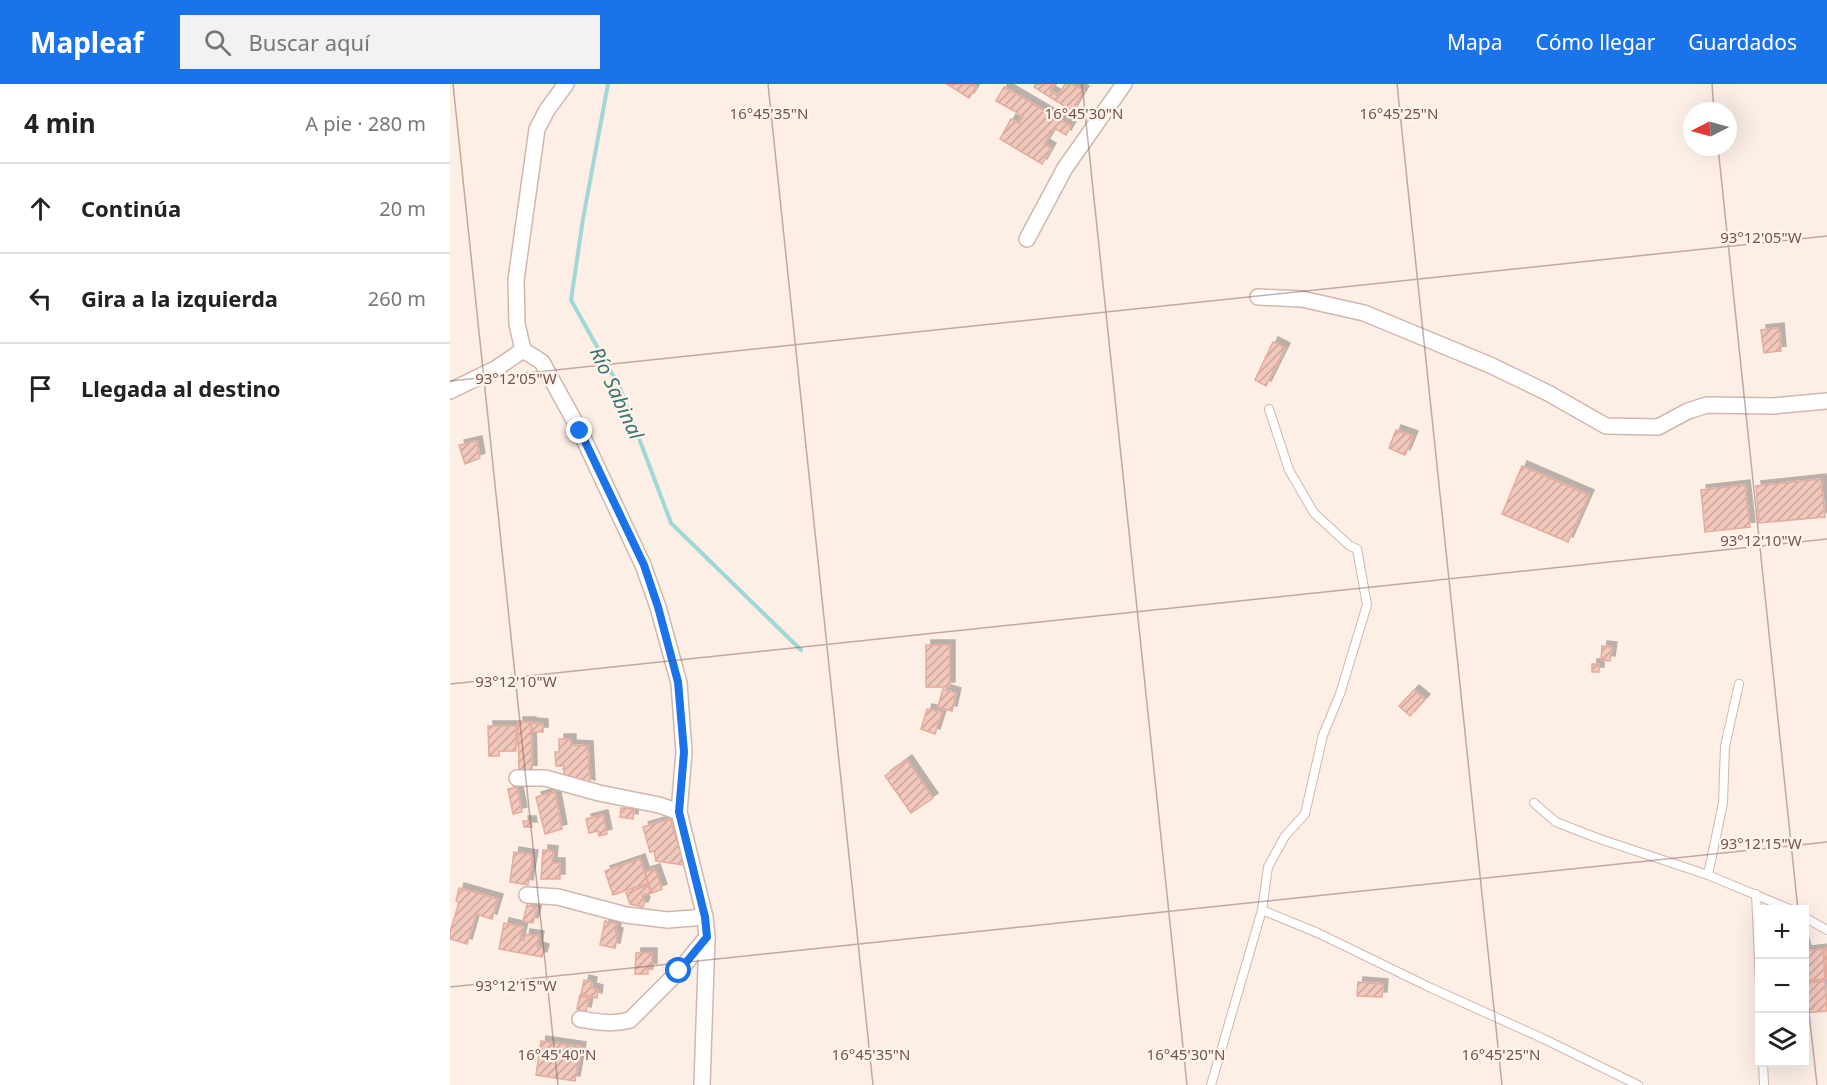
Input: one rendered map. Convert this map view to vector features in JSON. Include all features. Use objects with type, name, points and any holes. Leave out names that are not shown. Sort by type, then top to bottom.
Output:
[{"type":"street","points":[[566,84],[547,110],[537,129],[516,280],[517,324],[523,350],[542,362],[576,423],[644,565],[678,682],[684,752],[679,812],[705,917],[707,937],[702,1085]]},
{"type":"street","points":[[1027,239],[1065,168],[1124,84]]},
{"type":"street","points":[[1258,297],[1302,299],[1364,313],[1490,365],[1548,393],[1606,426],[1658,427],[1688,411],[1707,405],[1773,406],[1827,401]]},
{"type":"street","points":[[450,391],[497,368],[523,350]]},
{"type":"street","points":[[517,778],[545,778],[599,793],[659,805],[679,812]]},
{"type":"street","points":[[527,895],[558,897],[626,915],[668,920],[705,917]]},
{"type":"street","points":[[580,1018],[602,1023],[619,1023],[630,1020],[679,971],[707,937]]},
{"type":"lane","points":[[1211,1085],[1262,910],[1268,867],[1285,836],[1305,814],[1323,735],[1340,694],[1367,605],[1357,549],[1350,546],[1314,513],[1288,470],[1269,409]]},
{"type":"lane","points":[[1708,875],[1724,803],[1725,746],[1738,684]]},
{"type":"lane","points":[[1534,803],[1556,822],[1708,875],[1782,905]]},
{"type":"lane","points":[[1756,894],[1759,959]]},
{"type":"lane","points":[[1262,910],[1317,933],[1638,1085]]},
{"type":"lane","points":[[1809,920],[1827,930]]},
{"type":"lane","points":[[1763,1067],[1764,1085]]},
{"type":"building","points":[[947,84],[971,84],[976,87],[969,98]]},
{"type":"building","points":[[1036,84],[1054,84],[1050,91],[1058,96],[1065,84],[1072,84],[1084,91],[1072,111],[1034,87]]},
{"type":"building","points":[[1004,87],[1071,126],[1066,135],[1054,128],[1044,144],[1051,148],[1042,164],[1000,139],[1011,119],[1019,124],[1023,116],[996,101]]},
{"type":"building","points":[[1779,328],[1781,351],[1764,353],[1761,330]]},
{"type":"building","points":[[1273,342],[1285,348],[1266,386],[1255,380]]},
{"type":"building","points":[[1396,430],[1413,436],[1405,455],[1389,448]]},
{"type":"building","points":[[477,441],[480,458],[465,464],[459,445]]},
{"type":"building","points":[[1522,466],[1589,495],[1568,542],[1502,514]]},
{"type":"building","points":[[1821,479],[1825,517],[1759,523],[1756,486]]},
{"type":"building","points":[[1745,485],[1750,527],[1705,532],[1701,490]]},
{"type":"building","points":[[926,645],[950,645],[950,687],[926,687]]},
{"type":"building","points":[[1602,646],[1612,647],[1610,661],[1601,660]]},
{"type":"building","points":[[1592,664],[1599,664],[1599,672],[1592,672]]},
{"type":"building","points":[[943,689],[956,693],[952,711],[938,707]]},
{"type":"building","points":[[1414,690],[1425,699],[1410,716],[1399,706]]},
{"type":"building","points":[[927,709],[942,712],[935,734],[921,729]]},
{"type":"building","points":[[518,722],[531,722],[532,770],[519,771]]},
{"type":"building","points":[[531,723],[543,724],[543,732],[532,732]]},
{"type":"building","points":[[488,726],[516,726],[516,751],[499,751],[499,756],[489,756]]},
{"type":"building","points":[[559,739],[571,739],[571,745],[588,746],[590,785],[557,774],[564,775],[564,766],[556,766],[555,752],[559,752]]},
{"type":"building","points":[[907,760],[933,798],[911,813],[885,776]]},
{"type":"building","points":[[517,787],[522,812],[513,814],[508,789]]},
{"type":"building","points":[[555,792],[562,829],[545,834],[536,797]]},
{"type":"building","points":[[621,808],[634,809],[633,819],[620,817]]},
{"type":"building","points":[[603,815],[607,834],[599,836],[598,831],[589,833],[586,819]]},
{"type":"building","points":[[670,819],[685,865],[656,861],[654,851],[650,852],[643,827]]},
{"type":"building","points":[[523,821],[531,821],[532,827],[524,827]]},
{"type":"building","points":[[543,850],[553,851],[552,863],[560,863],[560,879],[541,879]]},
{"type":"building","points":[[514,852],[533,855],[528,885],[510,882]]},
{"type":"building","points":[[640,859],[648,883],[613,895],[605,871]]},
{"type":"building","points":[[655,869],[662,889],[652,893],[645,872]]},
{"type":"building","points":[[648,885],[651,893],[642,895],[645,902],[643,907],[630,904],[626,893]]},
{"type":"building","points":[[459,888],[498,899],[492,919],[476,914],[467,944],[450,939],[459,902],[456,901]]},
{"type":"building","points":[[527,905],[537,908],[533,923],[523,921]]},
{"type":"building","points":[[605,921],[617,924],[615,948],[600,945]]},
{"type":"building","points":[[504,923],[523,927],[520,939],[524,940],[525,934],[539,936],[537,947],[544,949],[542,957],[499,949]]},
{"type":"building","points":[[1824,948],[1827,948],[1826,978]]},
{"type":"building","points":[[1823,949],[1825,979],[1809,981],[1809,951]]},
{"type":"building","points":[[636,953],[652,953],[652,968],[648,968],[648,974],[635,974]]},
{"type":"building","points":[[584,980],[592,982],[591,988],[598,990],[597,998],[581,994]]},
{"type":"building","points":[[1825,981],[1827,1011],[1809,1013],[1809,983]]},
{"type":"building","points":[[1358,982],[1383,984],[1382,997],[1357,996]]},
{"type":"building","points":[[580,995],[589,998],[586,1012],[577,1009]]},
{"type":"building","points":[[541,1041],[581,1047],[575,1081],[536,1075]]},
{"type":"waterway","name":"Río Sabinal","points":[[608,84],[583,219],[571,300],[620,388],[671,523],[801,650]]},
{"type":"route","points":[[580,431],[644,565],[678,682],[684,752],[679,812],[705,917],[707,937],[679,971]]}]
